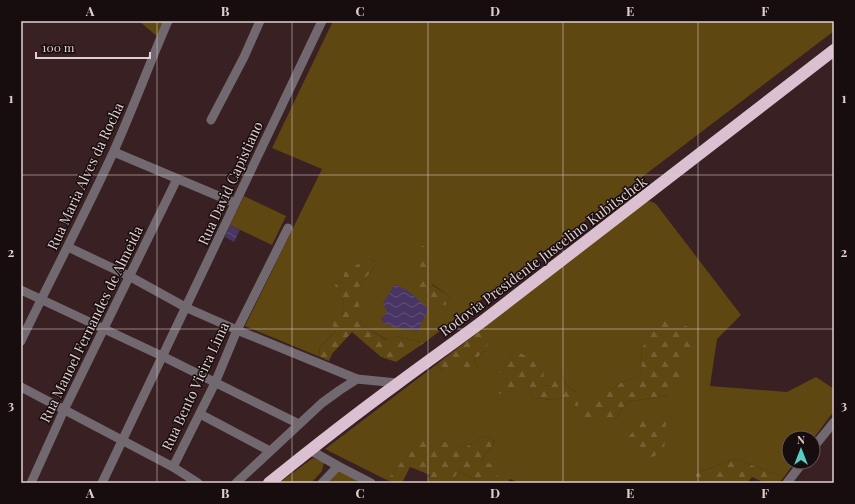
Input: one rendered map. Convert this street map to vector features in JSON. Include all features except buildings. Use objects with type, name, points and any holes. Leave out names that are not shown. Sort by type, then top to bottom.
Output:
[{"type":"highway","name":"Rodovia Presidente Juscelino Kubitschek","points":[[269,483],[397,383],[483,321],[834,50]]},
{"type":"street","name":"Rua Maria Alves da Rocha","points":[[21,341],[114,152],[168,21]]},
{"type":"street","points":[[211,120],[244,58],[260,21]]},
{"type":"street","name":"Rua David Capistiano","points":[[102,483],[322,21]]},
{"type":"street","points":[[114,152],[235,203]]},
{"type":"street","name":"Rua Manoel Fernandes de Almeida","points":[[31,483],[64,410],[177,179]]},
{"type":"street","name":"Rua Bento Vieira Lima","points":[[21,387],[173,467],[215,384],[237,330],[288,228]]},
{"type":"street","points":[[68,247],[129,276],[186,308],[237,330],[357,379],[397,383]]},
{"type":"street","points":[[21,290],[162,356],[215,384],[299,424]]},
{"type":"street","points":[[236,483],[331,396],[357,379]]},
{"type":"street","points":[[200,414],[270,452]]},
{"type":"street","points":[[821,438],[834,422]]},
{"type":"street","points":[[310,450],[371,483]]},
{"type":"street","points":[[322,483],[338,466]]},
{"type":"street","points":[[173,467],[198,483]]},
{"type":"street","points":[[787,483],[797,470]]},
{"type":"green space","points":[[139,21],[167,21],[159,38]]},
{"type":"green space","points":[[333,21],[834,21],[834,31],[424,343],[397,336],[387,340],[364,326],[359,318],[359,287],[377,263],[368,256],[345,282],[335,284],[344,301],[342,317],[336,331],[319,348],[320,357],[245,326],[322,169],[272,148]],"holes":[[[420,276],[451,297],[445,306]]]},
{"type":"green space","points":[[244,196],[286,216],[272,245],[230,225]]},
{"type":"green space","points":[[650,201],[656,204],[741,315],[717,339],[710,386],[787,392],[816,377],[834,389],[834,411],[820,430],[781,430],[781,470],[789,470],[784,477],[735,459],[695,474],[699,483],[519,483],[510,479],[507,483],[491,483],[498,477],[482,460],[495,441],[484,436],[464,448],[423,436],[387,480],[325,449],[437,364],[443,371],[478,369],[474,360],[486,350],[485,327],[644,203]],"holes":[[[642,348],[669,395],[627,402],[615,420],[609,392],[618,384],[641,375]],[[514,351],[543,385],[551,386],[562,375],[565,384],[575,392],[575,397],[565,397],[553,400],[533,398],[527,384],[506,393],[507,375],[496,371],[498,362],[509,361]]]},
{"type":"green space","points":[[424,246],[432,285],[451,297],[445,306],[413,285],[412,278],[420,276],[414,248]]},
{"type":"green space","points":[[368,256],[377,263],[359,287],[359,318],[364,326],[386,340],[397,336],[424,343],[396,362],[381,357],[352,332],[332,354],[329,361],[320,357],[319,348],[336,331],[331,322],[342,316],[344,301],[338,299],[335,284],[345,282],[341,261],[350,259],[353,268]]},
{"type":"green space","points":[[663,318],[697,330],[678,383],[669,395],[627,402],[615,420],[588,421],[581,413],[587,403],[597,393],[609,392],[618,384],[641,375],[642,348]]},
{"type":"green space","points":[[485,327],[490,334],[486,350],[474,360],[478,369],[468,374],[463,371],[443,371],[437,364]]},
{"type":"green space","points":[[514,350],[544,365],[543,385],[551,386],[551,378],[561,374],[565,384],[575,392],[575,397],[579,402],[577,407],[565,397],[553,400],[533,398],[527,385],[506,393],[496,394],[495,382],[507,380],[507,375],[495,371],[498,361],[509,361]]},
{"type":"green space","points":[[642,419],[666,422],[664,452],[652,457],[626,441]]},
{"type":"green space","points":[[423,435],[464,448],[484,436],[495,441],[482,460],[498,468],[498,477],[491,483],[476,483],[477,480],[458,471],[452,483],[427,483],[430,475],[410,467],[402,483],[395,483],[387,480]]},
{"type":"green space","points":[[313,458],[324,462],[322,471],[311,483],[279,483]]},
{"type":"green space","points":[[735,459],[784,477],[779,483],[765,483],[752,477],[747,483],[699,483],[695,474]]},
{"type":"green space","points":[[340,470],[369,483],[328,483]]},
{"type":"green space","points":[[458,471],[477,480],[476,483],[452,483]]},
{"type":"water","points":[[230,225],[240,230],[234,242],[225,237]]},
{"type":"water","points":[[395,284],[410,292],[428,309],[418,331],[394,327],[383,323],[381,319],[387,312],[383,303]]}]
